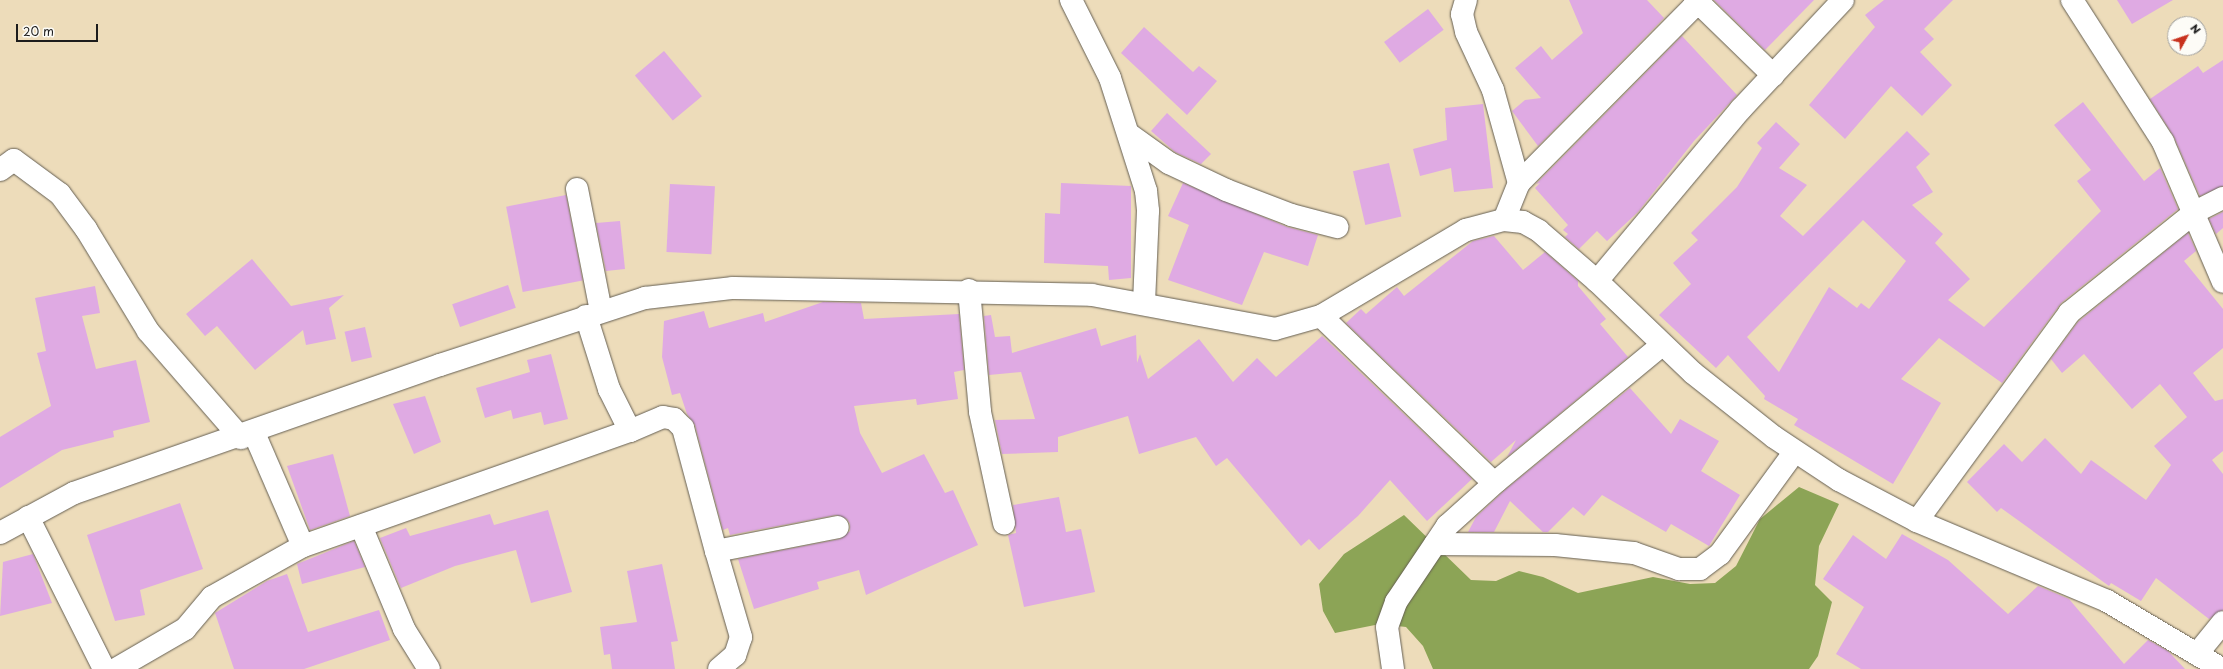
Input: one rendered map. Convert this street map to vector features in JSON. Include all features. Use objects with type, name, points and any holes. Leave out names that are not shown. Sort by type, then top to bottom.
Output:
[{"type":"street","points":[[1071,0],[1110,78],[1130,135],[1148,202],[1144,303]]},
{"type":"street","points":[[1466,0],[1462,14],[1466,32],[1493,90],[1519,183]]},
{"type":"street","points":[[1597,281],[1773,75],[1843,0]]},
{"type":"street","points":[[2072,0],[2163,142],[2195,212],[2223,282]]},
{"type":"street","points":[[1504,220],[1519,183],[1696,5],[1703,7],[1773,75]]},
{"type":"street","points":[[1130,135],[1170,163],[1226,190],[1291,215],[1337,227]]},
{"type":"street","points":[[0,170],[14,160],[60,194],[86,229],[148,331],[248,435],[303,546]]},
{"type":"street","points":[[577,189],[593,314],[609,389],[630,431]]},
{"type":"street","points":[[1918,521],[2068,313],[2195,212],[2223,198]]},
{"type":"street","points":[[0,532],[74,493],[248,435],[593,314],[645,298],[733,288],[969,290],[1092,295],[1144,303],[1267,329],[1321,316],[1466,230],[1504,220],[1523,222],[1539,231],[1597,281],[1662,345],[1795,451],[1839,480],[1918,521],[2107,601],[2209,664],[2223,622]]},
{"type":"street","points":[[969,290],[980,412],[1004,523]]},
{"type":"street","points":[[1321,316],[1490,479],[1497,481]]},
{"type":"street","points":[[1392,669],[1387,627],[1396,602],[1447,526],[1497,481],[1662,345]]},
{"type":"street","points":[[116,669],[185,629],[212,597],[303,546],[630,431],[663,417],[674,419],[684,428],[716,551],[742,637],[735,655],[719,669]]},
{"type":"street","points":[[1435,544],[1555,545],[1634,553],[1679,569],[1700,568],[1720,554],[1795,451]]},
{"type":"street","points":[[28,517],[104,669]]},
{"type":"street","points":[[361,526],[404,629],[429,669]]},
{"type":"street","points":[[716,551],[838,527]]},
{"type":"green space","points":[[1799,487],[1839,504],[1819,546],[1815,585],[1832,602],[1818,656],[1809,669],[1433,669],[1423,646],[1406,627],[1380,624],[1335,633],[1323,611],[1319,584],[1344,554],[1404,515],[1471,580],[1496,581],[1519,571],[1543,577],[1578,593],[1653,577],[1690,584],[1715,583],[1736,566],[1760,519]]},
{"type":"building","points":[[1569,0],[1647,0],[1664,18],[1538,146],[1512,111],[1525,100],[1541,98],[1515,68],[1541,46],[1552,60],[1583,33]]},
{"type":"building","points":[[1714,0],[1814,0],[1765,50]]},
{"type":"building","points":[[1884,0],[1953,0],[1924,29],[1934,39],[1920,52],[1952,85],[1922,116],[1891,86],[1845,139],[1809,105],[1875,27],[1865,15]]},
{"type":"building","points":[[2117,0],[2173,0],[2132,24]]},
{"type":"building","points":[[1428,9],[1444,30],[1400,63],[1384,42]]},
{"type":"building","points":[[1144,27],[1193,72],[1199,66],[1217,81],[1187,115],[1121,53]]},
{"type":"building","points":[[1682,36],[1737,95],[1694,141],[1638,212],[1607,241],[1597,231],[1579,249],[1565,237],[1568,234],[1563,230],[1568,225],[1535,188],[1540,183],[1536,184]]},
{"type":"building","points":[[664,51],[702,96],[673,121],[635,75]]},
{"type":"building","points":[[2223,60],[2223,186],[2200,196],[2174,137],[2150,99],[2198,66],[2203,73]]},
{"type":"building","points":[[2083,102],[2144,181],[2160,168],[2178,209],[2061,303],[2002,383],[1939,338],[1901,379],[1941,403],[1893,484],[1794,425],[1798,419],[1764,399],[1765,396],[1728,355],[1716,368],[1659,315],[1691,284],[1673,263],[1698,240],[1691,233],[1737,187],[1762,148],[1757,143],[1776,122],[1800,144],[1779,168],[1807,185],[1780,216],[1803,236],[1907,131],[1930,154],[1916,167],[1933,192],[1912,205],[1943,234],[1935,243],[1970,279],[1948,300],[1984,327],[2101,211],[2077,181],[2091,170],[2054,125]],"holes":[[[1863,220],[1906,261],[1869,309],[1861,303],[1857,308],[1829,287],[1779,372],[1747,337]]]},
{"type":"building","points":[[1483,104],[1493,188],[1454,192],[1451,168],[1420,176],[1413,149],[1447,140],[1445,108]]},
{"type":"building","points":[[1167,113],[1211,154],[1201,164],[1175,152],[1151,131]]},
{"type":"building","points":[[1389,163],[1401,217],[1365,225],[1353,171]]},
{"type":"building","points":[[1061,183],[1131,186],[1131,278],[1109,280],[1108,266],[1044,263],[1045,213],[1060,214]]},
{"type":"building","points":[[1183,183],[1287,227],[1318,235],[1308,266],[1264,252],[1242,305],[1168,280],[1189,225],[1168,216]]},
{"type":"building","points":[[670,184],[715,186],[711,254],[666,252]]},
{"type":"building","points":[[566,195],[583,280],[523,292],[506,207]]},
{"type":"building","points":[[2223,212],[2223,228],[2216,234],[2209,219]]},
{"type":"building","points":[[620,221],[625,269],[606,271],[596,223]]},
{"type":"building","points":[[2188,233],[2196,251],[2184,261],[2223,309],[2223,348],[2193,373],[2215,401],[2223,399],[2223,451],[2212,460],[2223,474],[2223,610],[2209,619],[2156,578],[2141,601],[2111,583],[2109,586],[2001,508],[1997,512],[1967,482],[2004,444],[2022,462],[2045,438],[2081,474],[2091,460],[2146,500],[2171,465],[2154,446],[2187,417],[2160,384],[2132,409],[2084,354],[2062,373],[2051,359],[2078,322]]},
{"type":"building","points":[[1494,236],[1523,270],[1545,252],[1578,281],[1578,286],[1606,319],[1600,324],[1628,357],[1507,457],[1516,440],[1491,462],[1346,323],[1361,309],[1366,314],[1397,287],[1404,296],[1473,241]]},
{"type":"building","points":[[252,259],[291,306],[344,295],[329,308],[336,339],[306,345],[303,330],[255,370],[217,326],[205,336],[186,314]]},
{"type":"building","points":[[508,285],[516,308],[460,327],[452,304]]},
{"type":"building","points":[[95,286],[100,313],[82,316],[96,369],[136,360],[150,422],[113,431],[114,437],[62,450],[0,488],[0,437],[51,406],[37,353],[46,351],[35,298]]},
{"type":"building","points":[[823,302],[861,303],[864,319],[959,314],[964,370],[954,372],[958,399],[917,405],[916,399],[854,406],[860,433],[882,473],[924,454],[945,493],[953,490],[978,545],[866,595],[859,570],[817,582],[819,589],[754,609],[738,559],[840,539],[850,531],[850,524],[847,519],[836,515],[730,535],[728,528],[723,530],[695,425],[687,414],[680,393],[672,395],[662,357],[664,321],[704,311],[709,328],[763,313],[765,322]]},
{"type":"building","points":[[991,315],[995,337],[1010,336],[1012,353],[1096,328],[1101,346],[1136,335],[1137,363],[1140,354],[1148,379],[1199,339],[1233,382],[1257,358],[1276,377],[1322,336],[1472,479],[1427,521],[1390,480],[1358,516],[1319,550],[1309,539],[1301,546],[1227,458],[1216,466],[1196,437],[1139,454],[1128,416],[1058,437],[1058,452],[1002,454],[995,420],[1035,419],[1021,372],[989,375],[984,316]]},
{"type":"building","points":[[365,327],[372,357],[352,362],[345,332]]},
{"type":"building","points":[[551,354],[568,419],[544,425],[541,412],[513,419],[511,410],[485,418],[476,388],[530,372],[527,360]]},
{"type":"building","points":[[1630,388],[1671,434],[1680,419],[1719,441],[1701,471],[1740,495],[1709,546],[1671,524],[1666,532],[1602,495],[1584,516],[1573,507],[1548,532],[1543,532],[1510,501],[1494,532],[1468,532],[1476,517],[1505,490]]},
{"type":"building","points":[[425,396],[441,442],[414,454],[393,404]]},
{"type":"building","points":[[333,454],[350,516],[310,530],[287,466]]},
{"type":"building","points":[[1059,497],[1066,532],[1081,529],[1095,592],[1024,607],[1008,535],[1016,533],[1013,505]]},
{"type":"building","points":[[180,503],[203,569],[140,590],[145,615],[115,621],[87,535]]},
{"type":"building","points":[[548,510],[572,592],[531,603],[516,550],[455,566],[401,588],[380,538],[406,528],[410,536],[490,514],[494,525]]},
{"type":"building","points":[[1902,534],[1948,560],[2008,614],[2038,586],[2069,599],[2124,664],[2148,640],[2168,651],[2185,669],[1861,669],[1836,654],[1864,607],[1823,579],[1853,535],[1886,559]]},
{"type":"building","points":[[354,541],[365,567],[302,584],[297,564]]},
{"type":"building","points":[[33,554],[52,603],[0,616],[3,562]]},
{"type":"building","points":[[662,564],[678,641],[671,642],[675,669],[612,669],[610,654],[604,655],[600,627],[637,622],[627,571]]},
{"type":"building","points":[[287,574],[308,632],[379,610],[390,640],[304,669],[234,669],[215,613],[267,581]]}]
